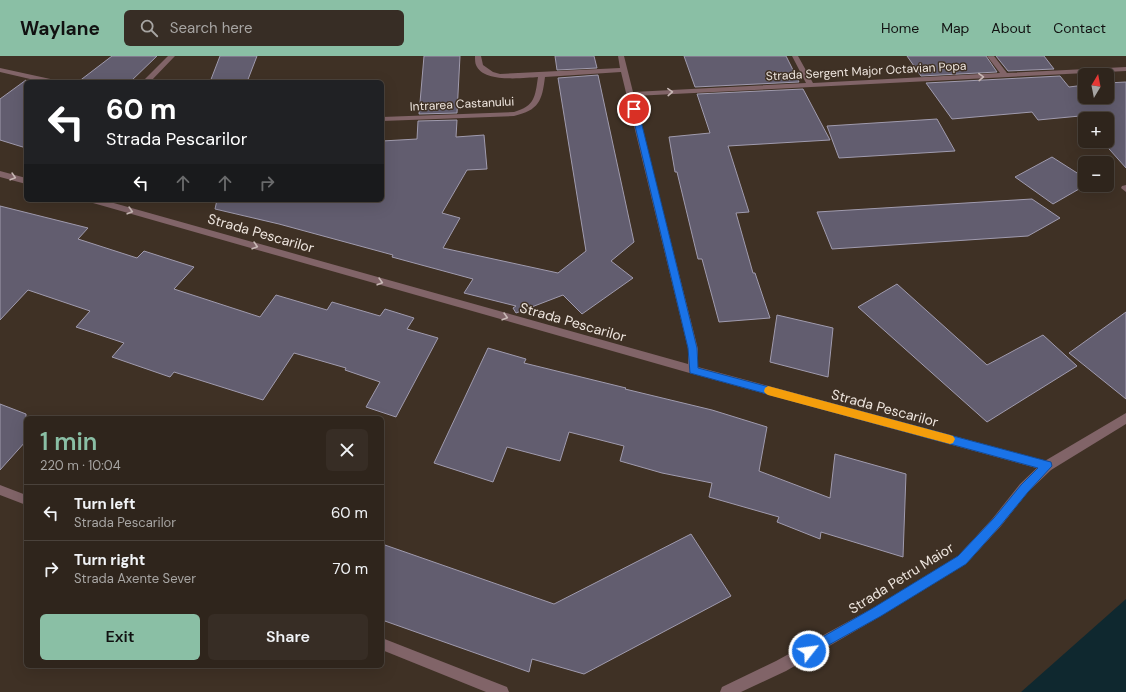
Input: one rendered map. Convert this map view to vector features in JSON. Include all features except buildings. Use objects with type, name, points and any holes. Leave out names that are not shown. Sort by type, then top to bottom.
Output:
[{"type":"street","points":[[148,80],[172,56]]},
{"type":"street","name":"Intrarea Castanului","points":[[478,56],[480,66],[491,74],[517,77],[625,70]]},
{"type":"street","points":[[621,56],[693,348],[693,370]]},
{"type":"street","points":[[795,56],[810,84]]},
{"type":"street","points":[[990,56],[1006,76]]},
{"type":"street","name":"Strada Sergent Major Octavian Popa","points":[[631,94],[1126,69]]},
{"type":"street","points":[[0,70],[43,80]]},
{"type":"street","name":"Intrarea Castanului","points":[[384,119],[494,116],[528,111],[534,105],[538,96],[542,75]]},
{"type":"street","points":[[0,174],[24,180]]},
{"type":"street","name":"Strada Pescarilor","points":[[100,202],[693,370],[1047,466]]},
{"type":"street","name":"Strada Petru Maior","points":[[727,692],[781,666],[877,612],[962,560],[997,522],[1024,488],[1047,466],[1126,418]]},
{"type":"street","points":[[0,490],[24,499]]},
{"type":"street","points":[[384,645],[502,692]]},
{"type":"water","points":[[1126,599],[1126,692],[1021,692]]},
{"type":"slow traffic","points":[[768,391],[950,439]]},
{"type":"route","points":[[634,109],[693,348],[693,370],[1047,466],[1024,488],[997,522],[962,560],[877,612],[809,651]]}]
